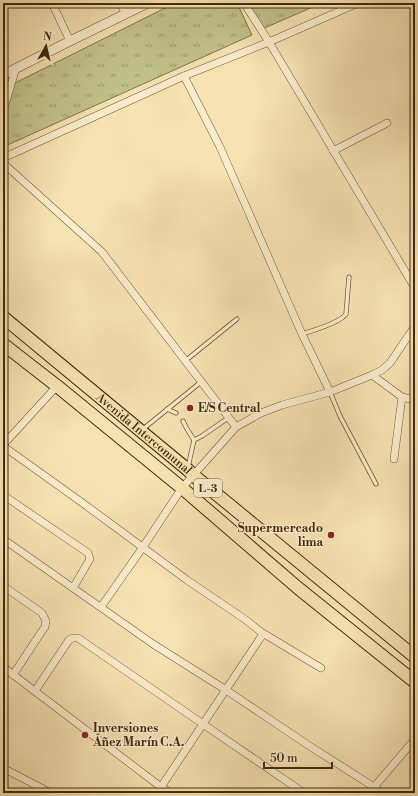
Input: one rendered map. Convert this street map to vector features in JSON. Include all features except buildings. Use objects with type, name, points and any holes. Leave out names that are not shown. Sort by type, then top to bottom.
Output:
[{"type":"main road","name":"Avenida Intercomunal","points":[[3,317],[190,473],[415,657]]},
{"type":"main road","name":"Avenida Intercomunal","points":[[3,344],[182,488],[298,588],[415,682]]},
{"type":"street","points":[[52,3],[70,41]]},
{"type":"street","points":[[120,3],[126,14]]},
{"type":"street","points":[[3,75],[146,3]]},
{"type":"street","points":[[244,3],[269,42],[415,288]]},
{"type":"street","points":[[3,158],[184,76],[269,42],[358,3]]},
{"type":"street","points":[[3,111],[16,68]]},
{"type":"street","points":[[184,76],[220,147],[302,334],[330,392]]},
{"type":"street","points":[[333,151],[387,123]]},
{"type":"street","points":[[3,163],[102,252],[236,427]]},
{"type":"street","points":[[101,607],[143,547],[182,488],[190,473],[236,427],[261,413],[282,405],[330,392],[382,370],[390,363],[414,329]]},
{"type":"street","points":[[372,375],[402,397],[415,400]]},
{"type":"street","points":[[57,386],[3,446],[264,634],[321,668]]},
{"type":"street","points":[[394,459],[402,397]]},
{"type":"street","points":[[3,495],[88,553],[90,560],[73,588]]},
{"type":"street","points":[[3,539],[153,644],[226,690],[372,790],[382,793]]},
{"type":"street","points":[[3,586],[42,613],[46,621],[43,631],[13,675]]},
{"type":"street","points":[[161,787],[264,634]]},
{"type":"street","points":[[35,691],[69,640],[78,638],[304,793]]},
{"type":"street","points":[[3,667],[171,793]]},
{"type":"street","points":[[372,790],[415,740]]},
{"type":"street","points":[[3,768],[52,793]]},
{"type":"lane","points":[[302,334],[337,321],[346,314],[349,277]]},
{"type":"lane","points":[[185,361],[237,320]]},
{"type":"lane","points":[[140,431],[201,382]]},
{"type":"lane","points":[[330,392],[340,416],[376,484]]},
{"type":"lane","points":[[167,409],[176,413]]},
{"type":"lane","points":[[194,440],[228,418]]},
{"type":"lane","points":[[183,421],[194,440],[190,473]]},
{"type":"lane","points":[[415,604],[413,610],[415,616]]},
{"type":"green space","points":[[175,3],[237,3],[252,35],[3,147],[3,89]]},
{"type":"green space","points":[[248,3],[322,3],[262,29]]},
{"type":"place","name":"E/S Central","points":[[190,408]]},
{"type":"place","name":"Supermercado lima","points":[[331,535]]},
{"type":"place","name":"Inversiones Áñez Marín C.A.","points":[[85,735]]}]
